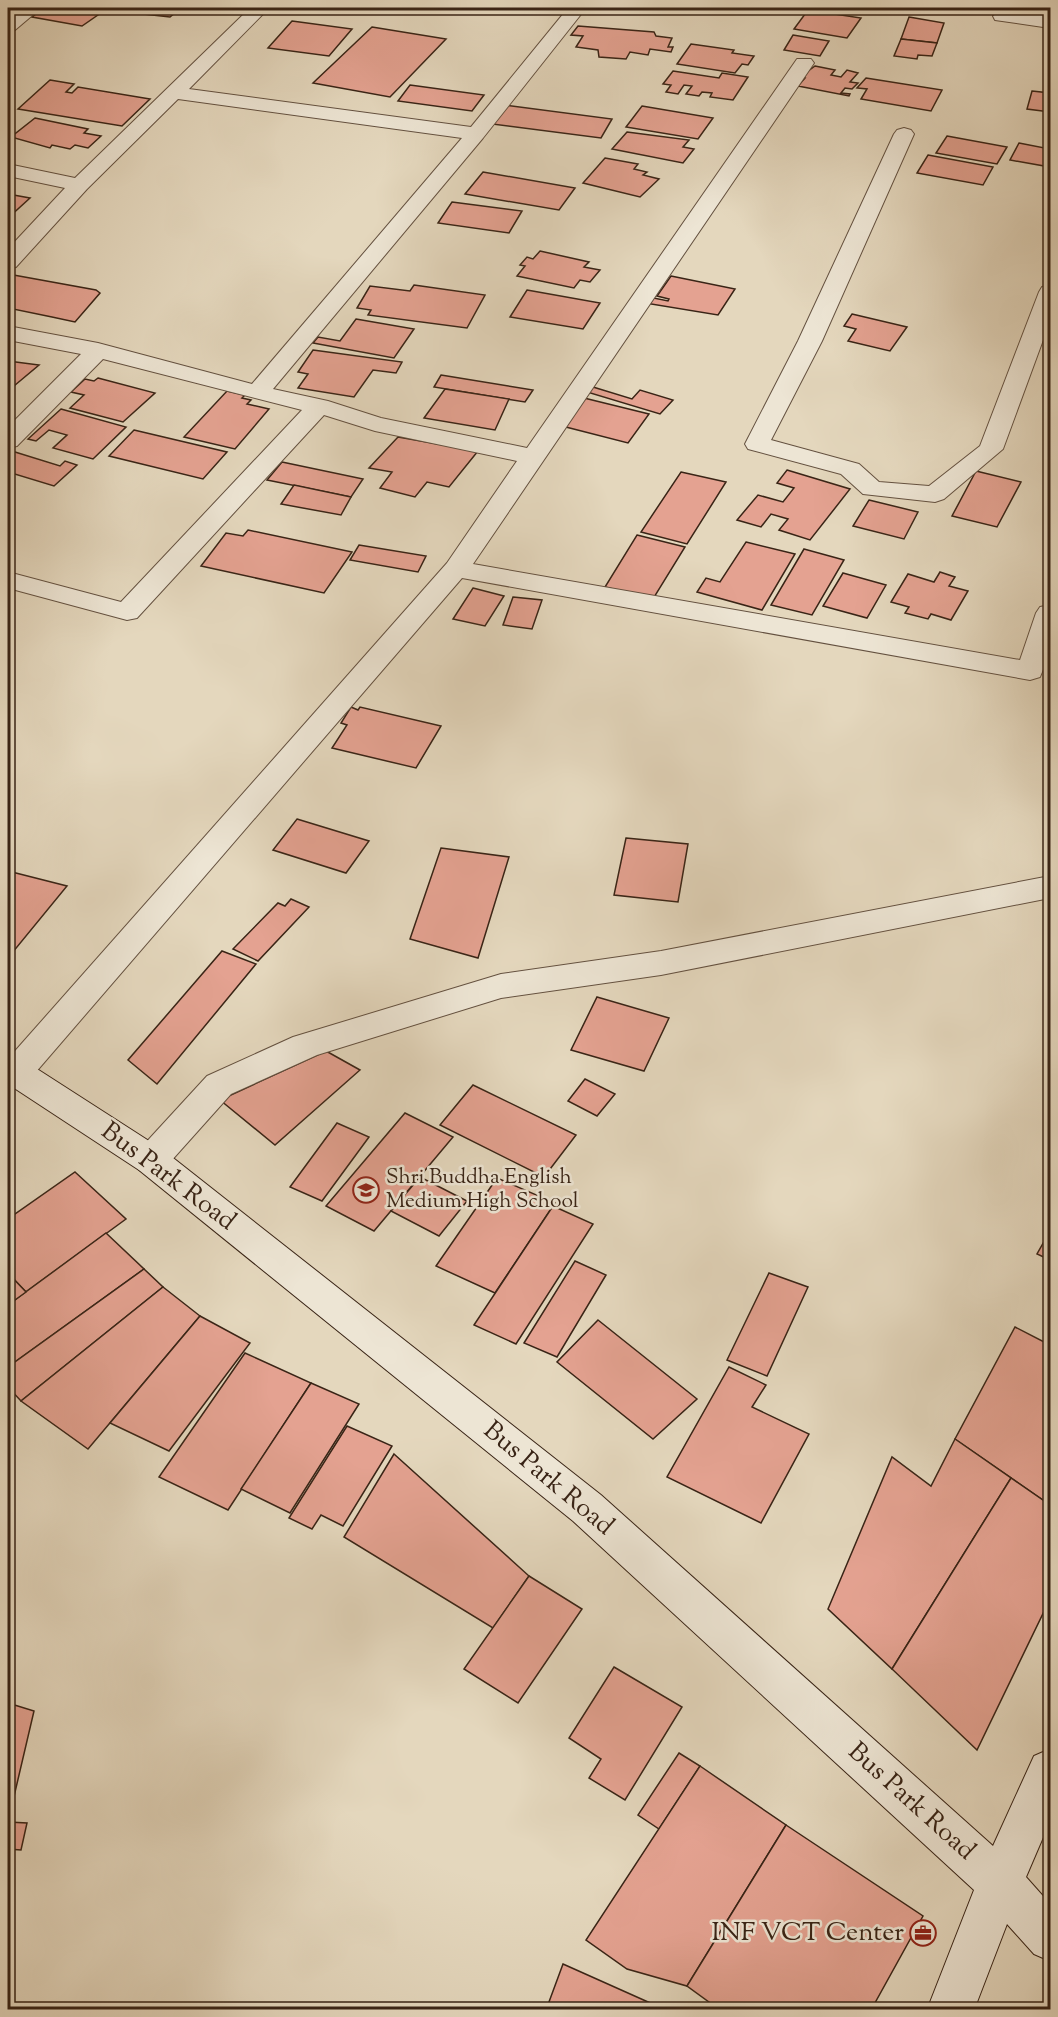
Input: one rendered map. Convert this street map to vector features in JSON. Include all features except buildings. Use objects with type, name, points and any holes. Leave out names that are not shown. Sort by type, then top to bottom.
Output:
[{"type":"street","points":[[8,26],[32,8]]},
{"type":"street","points":[[8,262],[80,185],[261,8]]},
{"type":"street","points":[[257,393],[476,134],[577,8]]},
{"type":"street","points":[[1002,16],[1050,22]]},
{"type":"street","points":[[13,1069],[456,569],[804,63]]},
{"type":"street","points":[[176,93],[476,134]]},
{"type":"street","points":[[904,134],[810,341],[757,444],[850,469],[872,489],[935,494],[991,449],[1050,292]]},
{"type":"street","points":[[8,170],[80,185]]},
{"type":"street","points":[[8,333],[98,350],[257,393],[319,406],[375,423],[533,457]]},
{"type":"street","points":[[8,441],[98,350]]},
{"type":"street","points":[[8,580],[127,612],[319,406]]},
{"type":"street","points":[[456,569],[1030,671],[1050,613]]},
{"type":"street","points":[[151,1160],[219,1085],[305,1046],[501,986],[661,963],[1050,887]]},
{"type":"street","name":"Bus Park Road","points":[[13,1069],[151,1160],[587,1508],[1000,1883],[1050,1938]]},
{"type":"street","points":[[950,2010],[1000,1883],[1050,1771]]},
{"type":"place","name":"Shri Buddha English Medium High School","points":[[366,1190]]},
{"type":"place","name":"INF VCT Center","points":[[923,1933]]}]
